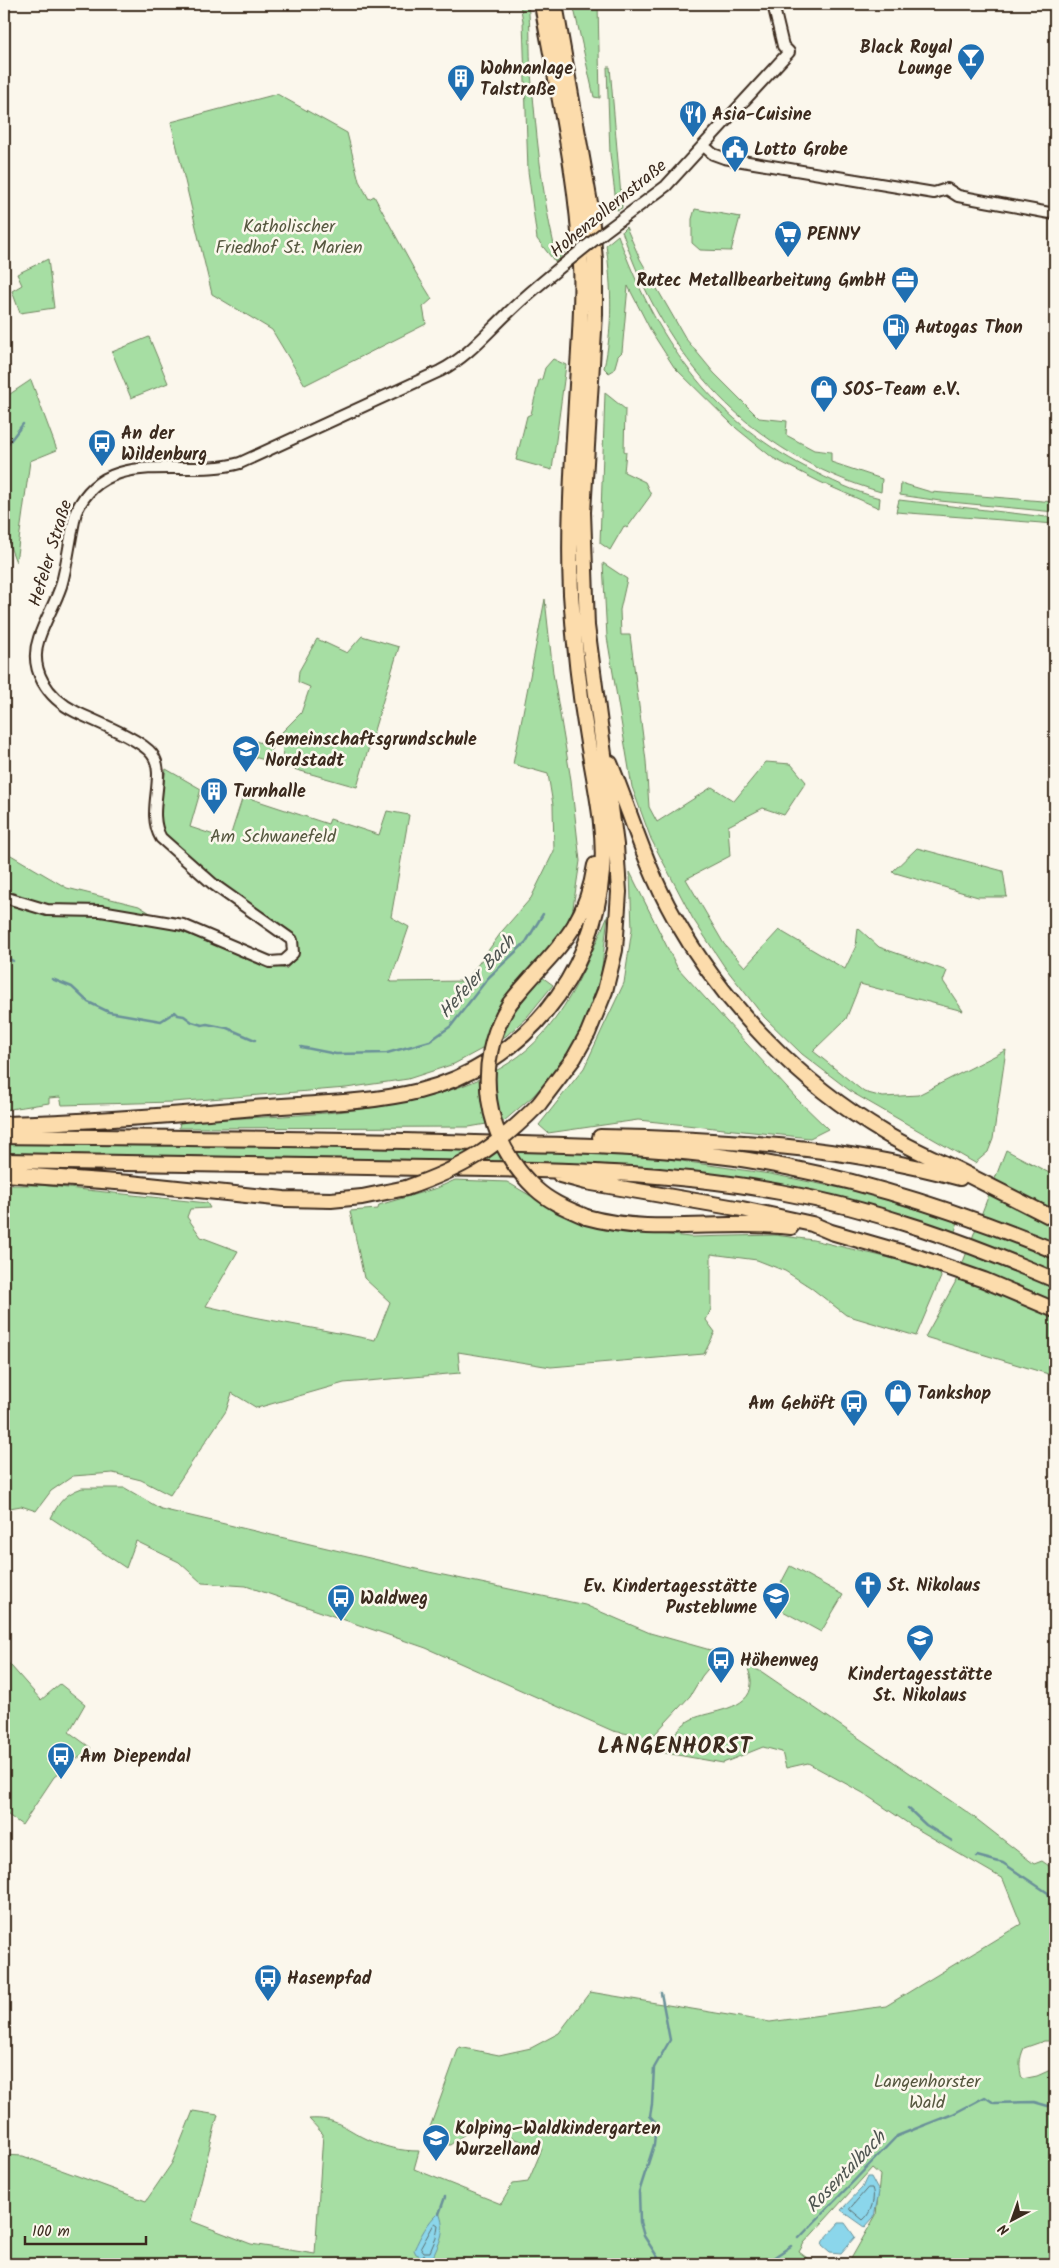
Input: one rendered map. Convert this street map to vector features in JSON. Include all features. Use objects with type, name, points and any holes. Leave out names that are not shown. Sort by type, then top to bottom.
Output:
[{"type":"highway","points":[[4,1124],[152,1117],[363,1100],[421,1090],[447,1082],[485,1064],[536,1022],[556,999],[579,962],[596,917],[604,846],[582,706],[571,592],[570,521],[582,312],[578,206],[542,4]]},
{"type":"highway","points":[[4,1174],[95,1180],[294,1199],[331,1200],[362,1198],[406,1188],[444,1175],[490,1149],[539,1104],[558,1082],[588,1033],[605,991],[615,950],[619,892],[616,845],[587,626],[583,512],[595,314],[595,260],[590,203],[555,4]]},
{"type":"highway","points":[[602,746],[639,842],[672,915],[700,959],[724,991],[772,1046],[827,1094],[886,1134],[1055,1219]]},
{"type":"highway","points":[[598,807],[597,854],[590,890],[581,915],[562,945],[510,1003],[496,1028],[490,1053],[487,1088],[493,1122],[507,1154],[529,1182],[552,1200],[586,1217],[640,1227],[758,1225],[831,1232]]},
{"type":"highway","points":[[4,1136],[542,1144],[637,1148],[709,1155],[748,1160],[835,1177],[929,1203],[1055,1251]]},
{"type":"highway","points":[[542,1144],[587,1137],[772,1144],[861,1155],[910,1164],[961,1178],[1010,1197]]},
{"type":"highway","points":[[4,1161],[540,1169],[672,1176],[745,1186],[830,1202],[923,1228],[977,1247],[1055,1280]]},
{"type":"highway","points":[[540,1169],[586,1182],[742,1209],[812,1224],[831,1232],[928,1260],[984,1280],[1055,1310]]},
{"type":"main road","name":"Hohenzollernstraße","points":[[526,297],[568,261],[666,186],[789,52],[782,46],[773,4]]},
{"type":"main road","points":[[704,146],[713,154],[724,158],[931,192],[947,189],[958,196],[1055,214]]},
{"type":"main road","name":"Hefeler Straße","points":[[4,897],[47,910],[101,910],[134,918],[174,922],[193,928],[270,962],[284,961],[293,953],[292,940],[213,884],[188,864],[161,838],[154,823],[158,772],[150,752],[137,742],[66,707],[52,696],[42,681],[36,660],[38,640],[61,585],[76,512],[92,487],[109,476],[129,470],[219,468],[240,463],[440,371],[457,362],[474,348],[526,297]]},
{"type":"green space","points":[[520,4],[528,4],[530,64],[546,203],[554,245],[565,253],[555,262],[537,239],[528,171],[523,21]]},
{"type":"green space","points":[[573,4],[598,4],[600,98],[594,97]]},
{"type":"green space","points":[[607,67],[610,67],[622,208],[617,210],[610,154]]},
{"type":"green space","name":"Katholischer Friedhof St. Marien","points":[[277,94],[347,133],[359,181],[369,199],[374,196],[432,299],[423,307],[426,324],[305,385],[272,330],[212,294],[171,122]]},
{"type":"green space","points":[[695,209],[740,217],[731,251],[700,250],[692,243],[692,219]]},
{"type":"green space","points":[[626,227],[640,259],[686,339],[714,373],[759,418],[787,421],[786,435],[814,450],[831,452],[831,462],[882,479],[881,492],[834,475],[791,453],[753,427],[718,395],[688,360],[662,320],[640,277],[622,231]]},
{"type":"green space","points":[[618,235],[649,307],[668,340],[690,371],[714,399],[741,424],[772,448],[833,481],[880,498],[879,508],[820,482],[773,458],[736,428],[674,367],[651,331],[628,286],[622,352],[618,356],[614,370],[609,373],[604,368],[611,307],[606,245]]},
{"type":"green space","points":[[48,259],[54,308],[20,313],[12,291],[22,285],[17,274]]},
{"type":"green space","points":[[149,337],[168,383],[131,398],[112,352]]},
{"type":"green space","points":[[553,359],[566,365],[552,470],[516,460],[527,416],[531,414],[539,380],[542,379],[545,368]]},
{"type":"green space","points":[[31,380],[57,450],[30,461],[16,562],[4,532],[4,398]]},
{"type":"green space","points":[[605,393],[625,409],[624,451],[626,452],[624,472],[645,482],[651,495],[627,528],[624,526],[610,550],[600,543]]},
{"type":"green space","points":[[901,483],[931,492],[1055,502],[1055,512],[940,501],[900,495]]},
{"type":"green space","points":[[899,500],[1055,518],[1055,524],[896,512]]},
{"type":"green space","points":[[603,563],[627,579],[620,610],[621,635],[630,635],[646,761],[649,807],[657,822],[712,787],[734,801],[766,762],[791,764],[806,782],[784,815],[763,808],[728,826],[730,856],[686,879],[724,944],[745,967],[779,930],[845,969],[856,946],[858,928],[879,947],[947,971],[943,981],[963,1011],[860,984],[846,1019],[813,1051],[864,1092],[883,1097],[918,1095],[1006,1050],[993,1139],[988,1152],[975,1163],[853,1093],[802,1054],[764,1017],[724,966],[693,919],[651,839],[632,787],[607,637]]},
{"type":"green space","name":"Am Schwanefeld","points":[[545,599],[553,673],[571,780],[580,861],[571,921],[498,1011],[511,1016],[542,977],[553,985],[527,1017],[506,1036],[454,1064],[408,1079],[346,1088],[173,1102],[62,1105],[60,1097],[49,1098],[49,1103],[4,1110],[4,851],[67,888],[139,906],[179,931],[276,967],[286,969],[298,957],[297,939],[208,874],[166,837],[159,815],[166,769],[201,789],[190,827],[229,840],[243,796],[328,824],[330,819],[379,835],[387,811],[409,815],[391,917],[409,927],[390,982],[466,981],[503,930],[531,898],[554,851],[553,805],[548,774],[513,764]]},
{"type":"green space","points":[[362,636],[399,647],[357,787],[283,766],[282,732],[301,713],[310,687],[298,682],[299,671],[317,639],[347,653]]},
{"type":"green space","points":[[245,738],[272,746],[268,761],[240,753]]},
{"type":"green space","points":[[917,848],[1003,871],[1007,897],[978,897],[892,872]]},
{"type":"green space","points":[[630,872],[677,967],[796,1098],[828,1129],[810,1138],[638,1120],[548,1133],[539,1125],[584,1068],[624,983],[632,929]]},
{"type":"green space","points":[[608,915],[601,975],[583,1027],[560,1067],[532,1097],[504,1121],[469,1127],[179,1128],[180,1121],[271,1117],[373,1108],[423,1098],[469,1083],[510,1062],[543,1034],[554,1021],[588,961]]},
{"type":"green space","points":[[4,1142],[531,1150],[661,1158],[770,1174],[865,1193],[958,1222],[954,1234],[760,1182],[659,1168],[440,1160],[4,1153]]},
{"type":"green space","points":[[1006,1150],[1055,1176],[1055,1376],[925,1337],[955,1283]]},
{"type":"green space","points":[[455,1180],[507,1182],[548,1206],[579,1221],[603,1228],[690,1237],[775,1235],[813,1240],[911,1263],[940,1274],[941,1277],[916,1336],[846,1315],[810,1287],[785,1271],[757,1260],[711,1254],[711,1309],[706,1320],[715,1332],[704,1354],[551,1367],[458,1352],[460,1373],[344,1383],[257,1408],[232,1393],[226,1411],[170,1495],[141,1480],[113,1473],[73,1476],[51,1491],[36,1511],[21,1506],[4,1509],[4,1185],[40,1185],[207,1203],[210,1208],[190,1209],[187,1217],[201,1237],[238,1251],[206,1306],[375,1340],[390,1302],[364,1278],[350,1211],[378,1209],[379,1205],[437,1188]]},
{"type":"green space","points":[[82,1488],[125,1488],[161,1509],[429,1572],[585,1605],[650,1633],[721,1653],[702,1676],[690,1696],[653,1736],[645,1737],[613,1731],[426,1648],[246,1586],[202,1583],[179,1562],[136,1541],[126,1568],[51,1518],[63,1499]]},
{"type":"green space","points":[[790,1566],[843,1595],[821,1632],[770,1604]]},
{"type":"green space","points":[[4,1658],[41,1700],[60,1684],[85,1704],[69,1732],[91,1748],[54,1777],[22,1825],[4,1812]]},
{"type":"green space","name":"Langenhorster Wald","points":[[747,1665],[762,1672],[970,1814],[1034,1864],[1042,1861],[1055,1870],[1055,2041],[1044,2041],[1024,2048],[1020,2059],[1020,2067],[1022,2079],[1037,2076],[1055,2068],[1055,2264],[848,2264],[876,2215],[880,2175],[872,2168],[804,2243],[799,2252],[815,2264],[4,2264],[4,2155],[23,2156],[146,2201],[172,2163],[193,2111],[218,2115],[191,2221],[251,2244],[315,2254],[323,2134],[309,2119],[326,2120],[340,2124],[367,2139],[386,2146],[419,2151],[414,2169],[501,2204],[513,2184],[528,2182],[542,2149],[477,2125],[450,2145],[425,2141],[459,2047],[499,2055],[531,2048],[559,2033],[590,1992],[770,2022],[886,2006],[1021,1924],[1003,1879],[912,1826],[863,1793],[808,1763],[786,1768],[782,1752],[763,1747],[723,1763],[660,1752],[687,1722],[699,1716],[728,1708],[744,1699],[749,1693],[751,1684]]},
{"type":"water","points":[[867,2177],[871,2177],[879,2192],[874,2217],[865,2227],[841,2210],[862,2188]]},
{"type":"water","points":[[439,2212],[442,2235],[433,2257],[423,2257],[416,2254],[414,2250],[422,2234]]},
{"type":"water","points":[[839,2223],[845,2223],[855,2237],[841,2253],[830,2252],[822,2245],[823,2241]]},
{"type":"waterway","points":[[4,449],[23,424]]},
{"type":"waterway","name":"Hefeler Bach","points":[[301,1047],[336,1054],[387,1053],[430,1041],[451,1026],[488,978],[526,942],[543,914]]},
{"type":"waterway","name":"Hefeler Bach","points":[[4,956],[13,961]]},
{"type":"waterway","name":"Hefeler Bach","points":[[52,979],[72,987],[88,1002],[109,1012],[161,1021],[175,1012],[192,1022],[227,1028],[255,1040]]},
{"type":"waterway","points":[[908,1808],[926,1825],[952,1841]]},
{"type":"waterway","points":[[977,1856],[1003,1863],[1048,1893],[1055,1910]]},
{"type":"waterway","points":[[661,1993],[670,2040],[654,2068],[650,2116],[656,2123],[654,2145],[639,2192],[640,2222],[644,2236],[662,2264]]},
{"type":"waterway","name":"Rosentalbach","points":[[799,2238],[897,2136],[953,2114],[985,2097],[994,2103],[1034,2102],[1048,2106],[1055,2103]]},
{"type":"waterway","points":[[439,2214],[445,2197]]},
{"type":"waterway","name":"Rosentalbach","points":[[764,2264],[791,2246]]},
{"type":"waterway","points":[[421,2264],[424,2255]]},
{"type":"place","name":"Black Royal Lounge","points":[[971,81]]},
{"type":"place","name":"Wohnanlage Talstraße","points":[[461,102]]},
{"type":"place","name":"Asia-Cuisine","points":[[693,138]]},
{"type":"place","name":"Lotto Grobe","points":[[735,173]]},
{"type":"place","name":"PENNY","points":[[788,258]]},
{"type":"place","name":"Rutec Metallbearbeitung GmbH","points":[[905,304]]},
{"type":"place","name":"Autogas Thon","points":[[896,351]]},
{"type":"place","name":"SOS-Team e.V.","points":[[824,413]]},
{"type":"place","name":"An der Wildenburg","points":[[102,467]]},
{"type":"place","name":"Gemeinschaftsgrundschule Nordstadt","points":[[246,773]]},
{"type":"place","name":"Turnhalle","points":[[214,815]]},
{"type":"place","name":"Tankshop","points":[[898,1417]]},
{"type":"place","name":"Am Gehöft","points":[[854,1427]]},
{"type":"place","name":"St. Nikolaus","points":[[868,1609]]},
{"type":"place","name":"Ev. Kindertagesstätte Pusteblume","points":[[776,1620]]},
{"type":"place","name":"Waldweg","points":[[341,1622]]},
{"type":"place","name":"Kindertagesstätte St. Nikolaus","points":[[920,1662]]},
{"type":"place","name":"Höhenweg","points":[[721,1684]]},
{"type":"place","name":"Am Diependal","points":[[61,1780]]},
{"type":"place","name":"Hasenpfad","points":[[268,2002]]},
{"type":"place","name":"Kolping–Waldkindergarten Wurzelland","points":[[436,2162]]},
{"type":"district","name":"LANGENHORST","points":[[675,1745]]}]
